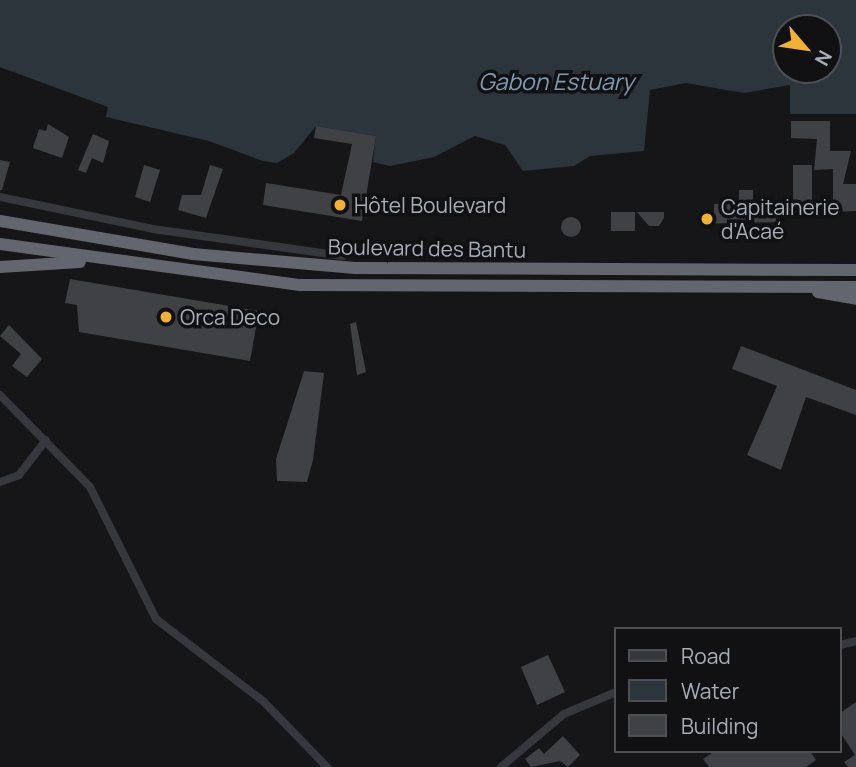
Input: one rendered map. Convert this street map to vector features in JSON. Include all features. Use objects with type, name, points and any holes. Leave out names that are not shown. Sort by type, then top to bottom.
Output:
[{"type":"highway","name":"Boulevard des Bantu","points":[[0,221],[181,253],[355,268],[765,266],[856,270]]},
{"type":"highway","name":"Boulevard des Bantu","points":[[0,244],[97,260],[378,288],[784,285],[856,288]]},
{"type":"highway","points":[[0,267],[97,260]]},
{"type":"highway","points":[[765,266],[856,262]]},
{"type":"highway","points":[[784,285],[856,299]]},
{"type":"street","points":[[0,197],[126,224],[343,256]]},
{"type":"street","points":[[2,401],[46,440],[98,499],[156,619],[264,702],[323,766]]},
{"type":"street","points":[[0,482],[19,475],[46,440]]},
{"type":"street","points":[[501,767],[564,714],[614,693]]},
{"type":"water","name":"Gabon Estuary","points":[[0,0],[856,0],[856,114],[790,114],[790,85],[744,93],[686,83],[650,90],[644,151],[590,156],[574,166],[523,171],[505,145],[475,136],[434,157],[390,166],[373,162],[376,136],[316,126],[294,153],[277,163],[263,161],[209,141],[106,117],[108,107],[0,67]]},
{"type":"building","points":[[791,121],[830,121],[830,151],[851,151],[843,184],[856,184],[856,211],[833,212],[833,169],[814,170],[817,139],[791,138]]},
{"type":"building","points":[[48,124],[69,137],[62,158],[33,148],[39,129],[46,131]]},
{"type":"building","points":[[316,126],[376,136],[362,221],[263,205],[266,183],[341,195],[352,144],[314,138]]},
{"type":"building","points":[[93,134],[109,141],[103,163],[92,158],[86,173],[78,170]]},
{"type":"building","points":[[0,160],[10,162],[2,190],[0,190]]},
{"type":"building","points":[[144,165],[160,170],[150,202],[135,197]]},
{"type":"building","points":[[210,165],[223,169],[206,218],[178,210],[182,195],[201,195]]},
{"type":"building","points":[[793,165],[812,165],[812,217],[793,217]]},
{"type":"building","points":[[739,190],[753,190],[753,212],[778,212],[778,222],[699,224],[699,214],[714,214],[714,204],[739,203]]},
{"type":"building","points":[[611,212],[635,212],[635,231],[611,231]]},
{"type":"building","points":[[637,212],[664,212],[664,218],[659,226],[649,226]]},
{"type":"building","points":[[571,217],[578,220],[581,227],[578,234],[571,237],[564,234],[561,227],[564,220]]},
{"type":"building","name":"Orca Deco","points":[[70,279],[259,311],[250,361],[79,332],[77,305],[65,303]]},
{"type":"building","points":[[356,322],[366,372],[357,375],[350,324]]},
{"type":"building","points":[[9,325],[42,359],[27,377],[12,366],[21,354],[0,336]]},
{"type":"building","points":[[741,346],[856,390],[856,415],[806,397],[781,470],[747,455],[777,386],[732,369]]},
{"type":"building","points":[[304,371],[324,373],[313,460],[307,482],[277,481],[276,459]]},
{"type":"building","points":[[548,655],[565,692],[537,705],[521,667]]},
{"type":"building","points":[[856,702],[856,767],[848,767],[844,762],[855,755],[842,735],[842,712]]},
{"type":"building","points":[[563,736],[580,755],[568,767],[560,761],[531,767],[525,759],[539,748],[544,754]]},
{"type":"building","points":[[712,753],[811,753],[816,760],[806,767],[709,767],[703,759]]},
{"type":"place","name":"Hôtel Boulevard","points":[[340,205]]},
{"type":"place","name":"Capitainerie d'Acaé","points":[[707,219]]},
{"type":"place","name":"Orca Deco","points":[[166,317]]}]
